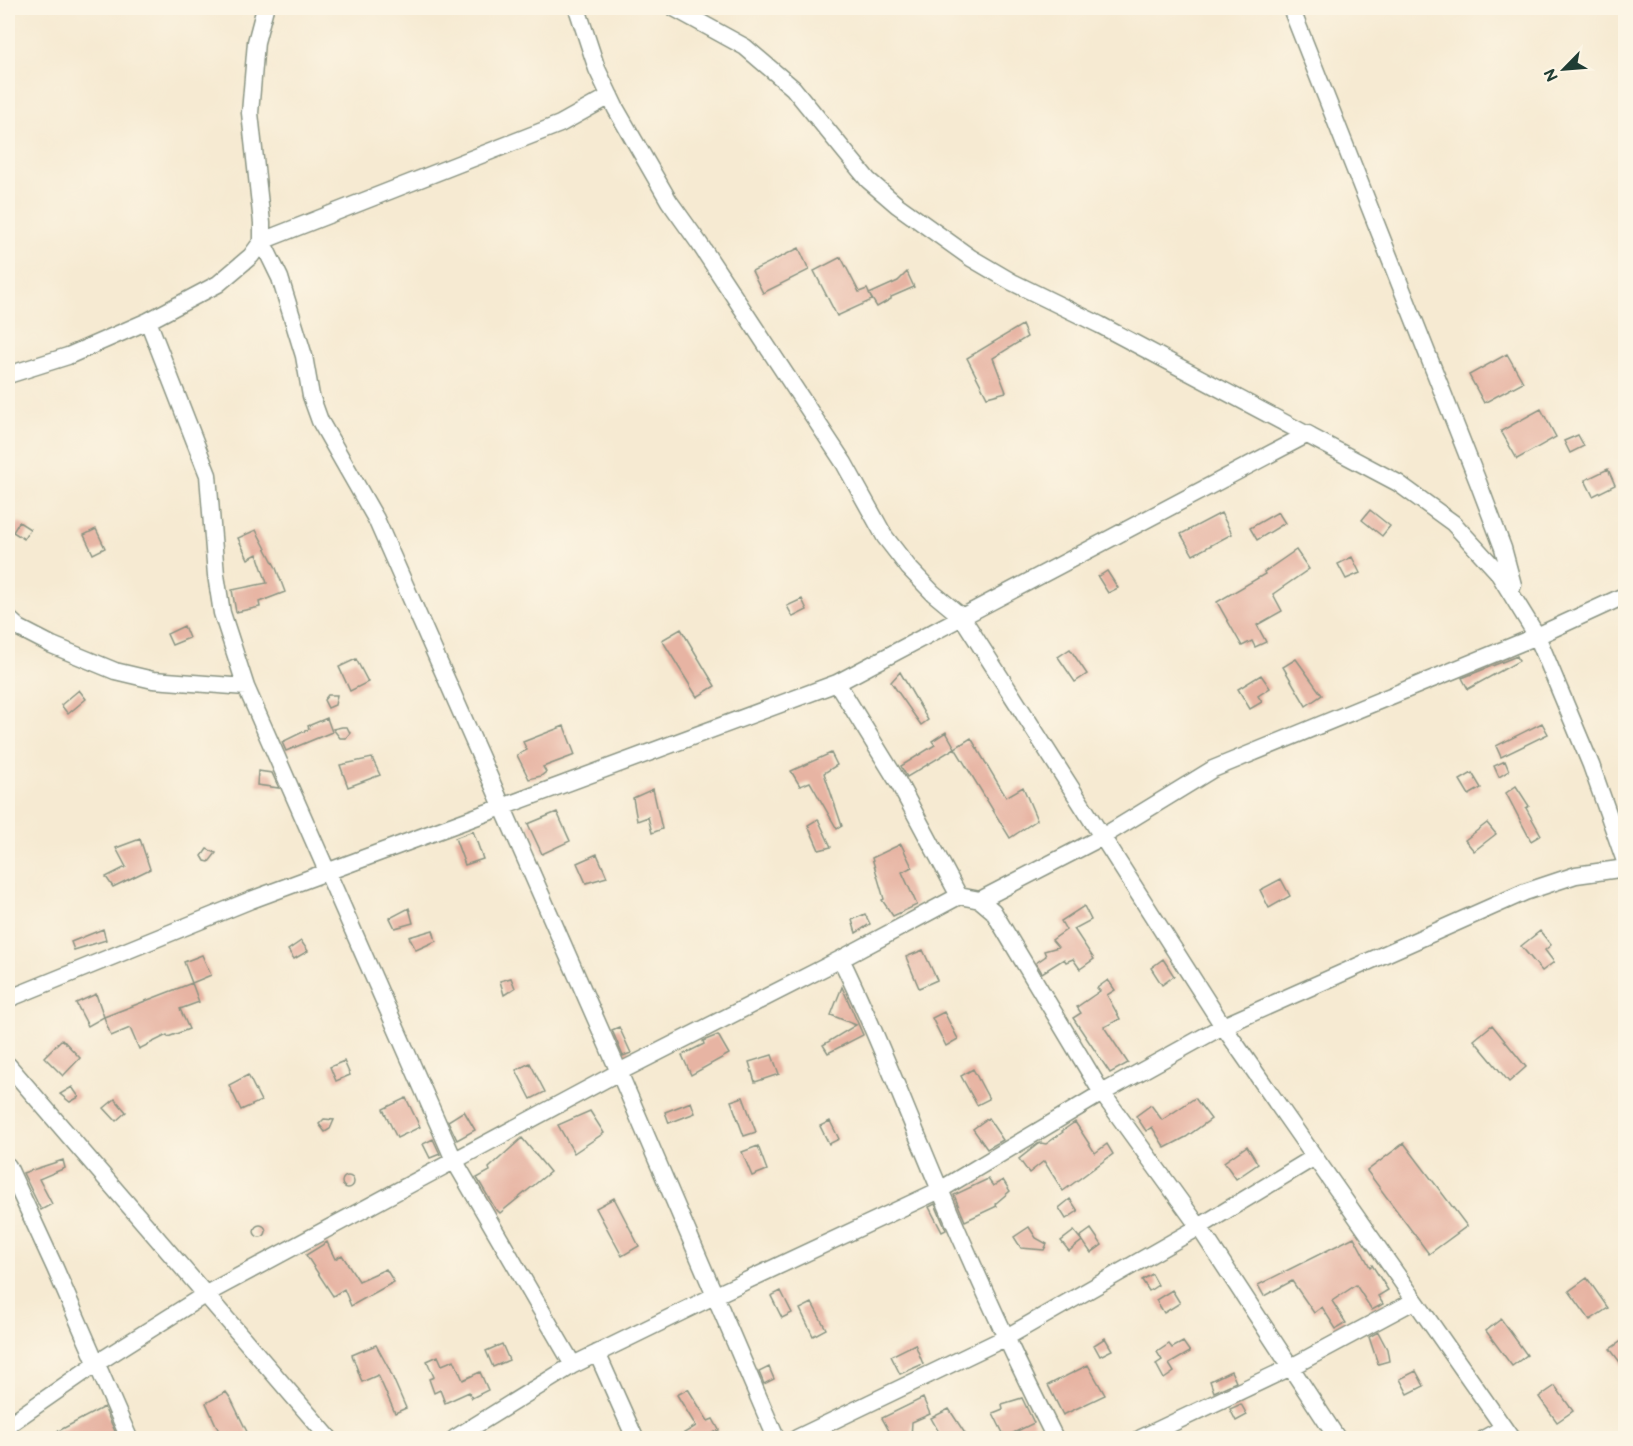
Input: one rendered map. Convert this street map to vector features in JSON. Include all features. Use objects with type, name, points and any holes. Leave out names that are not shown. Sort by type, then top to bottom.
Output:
[{"type":"street","points":[[265,8],[256,42],[250,113],[262,242],[280,278],[304,356],[312,396],[320,420],[376,519],[619,1071],[776,1438]]},
{"type":"street","points":[[577,8],[597,69],[669,201],[844,463],[885,537],[925,585],[962,617],[1223,1026],[1507,1433],[1485,1438]]},
{"type":"street","points":[[455,1438],[573,1365],[940,1190],[1102,1093],[1223,1026],[1525,892],[1576,875],[1626,866],[1591,765],[1537,636],[1497,571],[1453,524],[1398,483],[1100,325],[1012,282],[971,258],[897,206],[868,180],[793,88],[745,47],[674,8]]},
{"type":"street","points":[[1292,8],[1478,482],[1503,548],[1518,604]]},
{"type":"street","points":[[8,375],[68,356],[148,321],[218,284],[251,256],[262,242],[560,124],[610,96]]},
{"type":"street","points":[[148,321],[208,476],[216,575],[222,613],[246,687],[454,1161],[573,1365]]},
{"type":"street","points":[[8,999],[251,900],[837,683],[1308,434]]},
{"type":"street","points":[[980,900],[1102,837],[1213,769],[1537,636],[1626,595]]},
{"type":"street","points":[[8,618],[19,628],[52,645],[116,671],[153,680],[246,687]]},
{"type":"street","points":[[837,683],[898,782],[958,896]]},
{"type":"street","points":[[8,1425],[97,1363],[206,1294],[619,1071],[841,959],[958,896],[980,900],[993,911],[1102,1093],[1199,1227],[1337,1438]]},
{"type":"street","points":[[841,959],[1005,1338],[1055,1438]]},
{"type":"street","points":[[8,1065],[329,1438]]},
{"type":"street","points":[[797,1438],[1005,1338],[1199,1227],[1313,1158]]},
{"type":"street","points":[[8,1166],[129,1438]]},
{"type":"street","points":[[1141,1438],[1291,1367],[1414,1301]]},
{"type":"street","points":[[597,1353],[635,1438]]},
{"type":"building","points":[[799,248],[809,270],[763,293],[752,271]]},
{"type":"building","points":[[841,257],[859,292],[867,289],[872,300],[837,316],[814,271]]},
{"type":"building","points":[[907,272],[914,287],[891,297],[877,307],[869,294],[898,281]]},
{"type":"building","points":[[1022,325],[1027,337],[993,358],[1006,392],[987,397],[967,358]]},
{"type":"building","points":[[1507,354],[1523,382],[1484,403],[1469,375]]},
{"type":"building","points":[[1541,409],[1556,437],[1517,459],[1501,431]]},
{"type":"building","points":[[1578,435],[1584,446],[1570,453],[1564,441]]},
{"type":"building","points":[[1608,469],[1615,485],[1593,496],[1585,480]]},
{"type":"building","points":[[1370,510],[1390,526],[1382,536],[1362,520]]},
{"type":"building","points":[[1278,512],[1285,523],[1257,540],[1250,528]]},
{"type":"building","points":[[1221,513],[1232,534],[1193,555],[1181,534]]},
{"type":"building","points":[[19,522],[30,529],[24,539],[13,532]]},
{"type":"building","points":[[96,529],[105,548],[93,554],[84,535]]},
{"type":"building","points":[[256,530],[276,568],[285,592],[259,602],[260,607],[236,612],[232,590],[267,583],[257,554],[248,559],[238,538]]},
{"type":"building","points":[[1296,550],[1309,569],[1273,594],[1282,611],[1257,625],[1266,642],[1255,647],[1252,641],[1242,646],[1217,602],[1265,574],[1264,572]]},
{"type":"building","points":[[1352,557],[1360,573],[1346,579],[1338,564]]},
{"type":"building","points":[[1107,571],[1118,588],[1108,593],[1098,577]]},
{"type":"building","points":[[802,599],[807,610],[793,617],[787,606]]},
{"type":"building","points":[[184,626],[189,638],[172,645],[167,634]]},
{"type":"building","points":[[681,629],[715,686],[697,697],[662,640]]},
{"type":"building","points":[[1070,649],[1087,674],[1075,682],[1058,657]]},
{"type":"building","points":[[1517,656],[1519,661],[1468,689],[1462,678]]},
{"type":"building","points":[[356,659],[368,682],[350,691],[339,667]]},
{"type":"building","points":[[1296,659],[1322,695],[1306,706],[1283,667]]},
{"type":"building","points":[[900,672],[928,720],[921,725],[891,682]]},
{"type":"building","points":[[1261,675],[1270,688],[1258,696],[1262,702],[1250,709],[1238,689]]},
{"type":"building","points":[[79,690],[86,699],[68,714],[61,705]]},
{"type":"building","points":[[328,695],[337,695],[335,705],[328,708],[324,700]]},
{"type":"building","points":[[327,718],[332,732],[286,751],[282,742],[309,729],[308,726]]},
{"type":"building","points":[[1542,723],[1548,734],[1501,757],[1496,746]]},
{"type":"building","points":[[564,726],[575,755],[543,767],[546,772],[529,779],[517,755],[527,750],[523,742]]},
{"type":"building","points":[[347,727],[350,733],[346,738],[340,738],[333,729]]},
{"type":"building","points":[[946,732],[955,748],[907,777],[901,766],[935,745],[932,741]]},
{"type":"building","points":[[971,738],[1006,797],[1023,787],[1037,820],[1010,838],[955,748]]},
{"type":"building","points":[[831,753],[837,765],[824,773],[842,826],[837,829],[810,782],[800,786],[791,771]]},
{"type":"building","points":[[372,758],[380,775],[348,787],[340,765]]},
{"type":"building","points":[[1505,761],[1509,771],[1499,777],[1494,766]]},
{"type":"building","points":[[258,771],[272,773],[279,788],[257,785]]},
{"type":"building","points":[[1472,773],[1481,788],[1469,795],[1460,780]]},
{"type":"building","points":[[1516,786],[1529,806],[1526,808],[1541,835],[1531,841],[1506,793]]},
{"type":"building","points":[[653,789],[662,829],[652,833],[648,817],[637,821],[633,798]]},
{"type":"building","points":[[557,812],[570,841],[542,854],[528,824]]},
{"type":"building","points":[[818,819],[831,847],[819,850],[808,825]]},
{"type":"building","points":[[1487,823],[1496,834],[1474,851],[1465,840]]},
{"type":"building","points":[[473,831],[483,859],[465,865],[455,838]]},
{"type":"building","points":[[140,839],[150,869],[113,887],[106,877],[126,867],[116,848]]},
{"type":"building","points":[[901,844],[912,867],[902,872],[917,905],[893,916],[882,900],[884,899],[872,858]]},
{"type":"building","points":[[207,849],[216,853],[209,862],[205,861],[202,856]]},
{"type":"building","points":[[597,854],[607,877],[586,883],[577,863]]},
{"type":"building","points":[[1281,879],[1290,896],[1269,908],[1260,890]]},
{"type":"building","points":[[1084,906],[1091,920],[1074,929],[1094,959],[1080,969],[1073,959],[1066,962],[1064,959],[1042,973],[1036,963],[1046,956],[1044,951],[1058,947],[1052,940],[1066,930],[1061,921]]},
{"type":"building","points":[[409,908],[413,923],[395,928],[390,918]]},
{"type":"building","points":[[865,914],[870,924],[856,933],[852,920]]},
{"type":"building","points":[[103,929],[106,940],[74,950],[71,942]]},
{"type":"building","points":[[433,930],[436,941],[416,950],[409,937]]},
{"type":"building","points":[[1540,931],[1551,945],[1545,950],[1554,962],[1542,971],[1521,946]]},
{"type":"building","points":[[301,941],[308,951],[294,959],[288,950]]},
{"type":"building","points":[[923,950],[937,980],[919,988],[906,957]]},
{"type":"building","points":[[202,955],[211,975],[192,983],[184,962]]},
{"type":"building","points":[[1163,959],[1174,976],[1162,985],[1151,968]]},
{"type":"building","points":[[511,978],[515,988],[504,995],[500,981]]},
{"type":"building","points":[[1108,980],[1115,990],[1107,995],[1120,1019],[1104,1027],[1128,1063],[1110,1073],[1073,1018],[1081,1013],[1077,1007],[1100,991],[1097,988]]},
{"type":"building","points":[[192,983],[199,1002],[180,1009],[189,1029],[168,1037],[167,1035],[139,1049],[130,1028],[111,1036],[104,1017]]},
{"type":"building","points":[[842,987],[863,1035],[828,1053],[823,1045],[856,1025],[831,1015]]},
{"type":"building","points":[[96,994],[104,1017],[88,1026],[76,1003]]},
{"type":"building","points":[[944,1012],[958,1039],[946,1046],[932,1018]]},
{"type":"building","points":[[1492,1025],[1526,1067],[1509,1082],[1474,1040]]},
{"type":"building","points":[[619,1027],[631,1053],[623,1056],[612,1030]]},
{"type":"building","points":[[718,1035],[729,1054],[691,1075],[682,1055],[704,1044],[703,1041]]},
{"type":"building","points":[[62,1039],[80,1058],[63,1076],[44,1057]]},
{"type":"building","points":[[772,1055],[779,1074],[755,1082],[749,1062]]},
{"type":"building","points":[[344,1061],[350,1075],[336,1081],[330,1067]]},
{"type":"building","points":[[530,1063],[545,1092],[531,1099],[516,1070]]},
{"type":"building","points":[[973,1069],[989,1099],[977,1105],[961,1076]]},
{"type":"building","points":[[248,1075],[261,1101],[241,1110],[229,1085]]},
{"type":"building","points":[[72,1087],[79,1097],[70,1102],[60,1094]]},
{"type":"building","points":[[743,1097],[756,1132],[744,1136],[731,1101]]},
{"type":"building","points":[[406,1098],[420,1127],[397,1138],[383,1109]]},
{"type":"building","points":[[1195,1098],[1211,1119],[1186,1137],[1165,1148],[1152,1127],[1146,1131],[1136,1116],[1151,1105],[1162,1120]]},
{"type":"building","points":[[115,1099],[126,1112],[116,1121],[104,1108]]},
{"type":"building","points":[[691,1102],[695,1113],[669,1123],[665,1112]]},
{"type":"building","points":[[464,1111],[475,1130],[457,1140],[448,1121]]},
{"type":"building","points":[[590,1111],[604,1133],[574,1153],[558,1125]]},
{"type":"building","points":[[988,1118],[1003,1140],[987,1149],[973,1129]]},
{"type":"building","points":[[324,1119],[334,1120],[330,1129],[325,1132],[319,1124]]},
{"type":"building","points":[[830,1121],[839,1139],[829,1144],[820,1126]]},
{"type":"building","points":[[1075,1122],[1095,1153],[1107,1144],[1113,1154],[1063,1191],[1044,1161],[1029,1173],[1019,1159],[1038,1144],[1046,1144]]},
{"type":"building","points":[[522,1138],[550,1172],[500,1213],[477,1178],[490,1171],[489,1168]]},
{"type":"building","points":[[433,1139],[440,1154],[430,1158],[423,1144]]},
{"type":"building","points":[[1404,1143],[1467,1226],[1429,1254],[1367,1171]]},
{"type":"building","points":[[758,1146],[767,1170],[752,1176],[742,1152]]},
{"type":"building","points":[[1247,1146],[1258,1164],[1236,1179],[1224,1162]]},
{"type":"building","points":[[63,1160],[65,1168],[39,1179],[52,1204],[41,1210],[23,1173]]},
{"type":"building","points":[[350,1176],[354,1182],[350,1188],[346,1188],[342,1180]]},
{"type":"building","points":[[988,1179],[993,1186],[1003,1180],[1010,1191],[995,1204],[997,1206],[965,1221],[954,1195]]},
{"type":"building","points":[[614,1198],[639,1246],[622,1256],[596,1208]]},
{"type":"building","points":[[1070,1199],[1078,1211],[1066,1219],[1059,1208]]},
{"type":"building","points":[[935,1204],[946,1230],[942,1232],[929,1207]]},
{"type":"building","points":[[262,1225],[266,1231],[262,1237],[258,1237],[254,1229]]},
{"type":"building","points":[[1029,1227],[1036,1238],[1047,1244],[1044,1250],[1021,1248],[1014,1237]]},
{"type":"building","points":[[1091,1229],[1102,1245],[1091,1253],[1080,1237]]},
{"type":"building","points":[[1074,1231],[1082,1241],[1069,1251],[1061,1241]]},
{"type":"building","points":[[1354,1237],[1370,1267],[1372,1265],[1388,1290],[1378,1296],[1383,1304],[1372,1310],[1356,1285],[1332,1301],[1346,1323],[1336,1329],[1322,1307],[1314,1313],[1292,1281],[1264,1296],[1258,1285]]},
{"type":"building","points":[[327,1242],[335,1259],[342,1255],[359,1281],[386,1269],[394,1282],[351,1306],[344,1289],[333,1296],[306,1255]]},
{"type":"building","points":[[1152,1274],[1158,1285],[1149,1291],[1142,1280]]},
{"type":"building","points":[[1587,1278],[1608,1308],[1590,1320],[1569,1291]]},
{"type":"building","points":[[1172,1290],[1180,1303],[1164,1313],[1156,1300]]},
{"type":"building","points":[[781,1291],[792,1313],[782,1318],[771,1296]]},
{"type":"building","points":[[812,1303],[826,1329],[813,1336],[800,1309]]},
{"type":"building","points":[[1501,1319],[1527,1355],[1512,1366],[1486,1331]]},
{"type":"building","points":[[1378,1332],[1387,1349],[1389,1361],[1378,1364],[1369,1337]]},
{"type":"building","points":[[1105,1338],[1112,1350],[1100,1356],[1094,1345]]},
{"type":"building","points":[[1626,1338],[1626,1370],[1610,1349]]},
{"type":"building","points":[[1183,1342],[1190,1352],[1169,1364],[1174,1372],[1164,1379],[1156,1364],[1162,1360],[1157,1352],[1169,1344],[1172,1348]]},
{"type":"building","points":[[502,1344],[509,1360],[493,1367],[486,1351]]},
{"type":"building","points":[[915,1344],[923,1364],[900,1374],[891,1356]]},
{"type":"building","points":[[376,1345],[406,1408],[395,1413],[378,1375],[362,1382],[352,1355]]},
{"type":"building","points":[[438,1356],[442,1365],[454,1360],[463,1380],[480,1372],[488,1390],[472,1398],[469,1392],[445,1403],[440,1390],[434,1393],[429,1379],[434,1377],[427,1361]]},
{"type":"building","points":[[1088,1365],[1105,1395],[1063,1415],[1048,1385]]},
{"type":"building","points":[[769,1367],[774,1379],[764,1384],[759,1372]]},
{"type":"building","points":[[1231,1371],[1236,1382],[1214,1392],[1210,1381]]},
{"type":"building","points":[[1416,1371],[1424,1386],[1408,1394],[1400,1379]]},
{"type":"building","points":[[1555,1386],[1573,1411],[1557,1422],[1539,1397]]},
{"type":"building","points":[[688,1389],[708,1421],[713,1419],[719,1430],[703,1438],[676,1438],[696,1426],[677,1395]]},
{"type":"building","points":[[226,1392],[250,1438],[222,1438],[206,1403]]},
{"type":"building","points":[[923,1398],[930,1414],[912,1422],[911,1438],[893,1438],[882,1418]]},
{"type":"building","points":[[1022,1398],[1034,1423],[1005,1437],[993,1413],[1003,1409],[1002,1404]]},
{"type":"building","points":[[1241,1404],[1247,1415],[1236,1421],[1230,1409]]},
{"type":"building","points":[[104,1407],[118,1438],[45,1438]]},
{"type":"building","points":[[949,1409],[968,1438],[943,1438],[940,1434],[931,1418]]}]
